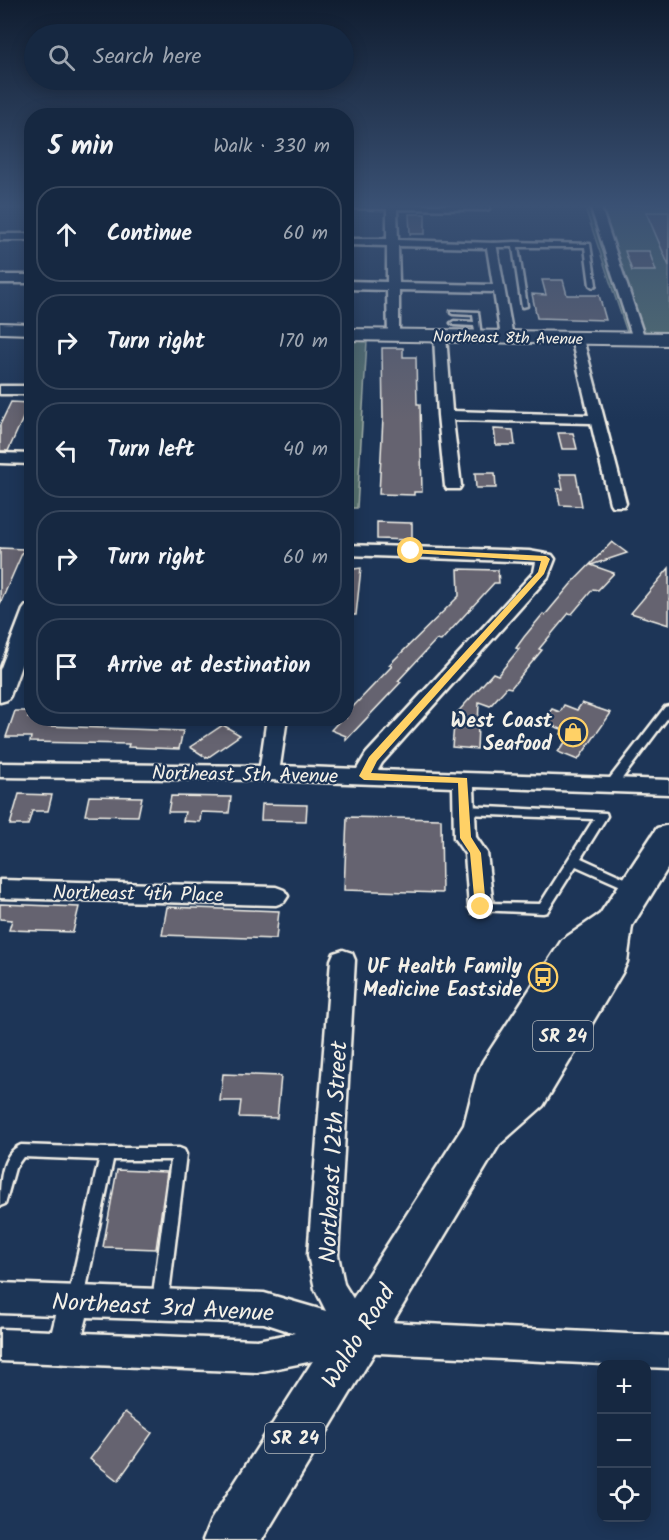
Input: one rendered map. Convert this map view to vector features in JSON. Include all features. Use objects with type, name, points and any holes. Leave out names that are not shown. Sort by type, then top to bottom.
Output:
[{"type":"highway","name":"Waldo Road","points":[[231,1540],[484,1131],[528,1093],[608,962],[613,924],[669,837]]},
{"type":"street","points":[[392,277],[393,335]]},
{"type":"street","points":[[497,277],[507,337]]},
{"type":"street","points":[[618,277],[639,339]]},
{"type":"street","points":[[0,279],[24,279]]},
{"type":"street","points":[[354,285],[499,289]]},
{"type":"street","points":[[0,328],[24,328]]},
{"type":"street","points":[[447,329],[445,415],[453,486]]},
{"type":"street","name":"Northeast 8th Avenue","points":[[354,334],[393,335],[447,329],[478,330],[507,337],[669,339]]},
{"type":"street","points":[[577,338],[595,419],[618,503]]},
{"type":"street","points":[[0,390],[24,390]]},
{"type":"street","points":[[445,415],[595,419]]},
{"type":"street","points":[[0,458],[24,459]]},
{"type":"street","points":[[354,550],[529,556],[546,559],[542,573],[373,759],[364,776]]},
{"type":"street","points":[[0,696],[24,628]]},
{"type":"street","points":[[269,773],[276,726]]},
{"type":"street","name":"Northeast 5th Avenue","points":[[0,770],[269,773],[669,787]]},
{"type":"street","points":[[463,780],[465,838],[476,853],[481,907]]},
{"type":"street","name":"Northeast 4th Place","points":[[0,889],[276,896]]},
{"type":"street","name":"Northeast 12th Street","points":[[343,960],[323,1255],[330,1289],[358,1336]]},
{"type":"street","name":"Northeast 3rd Avenue","points":[[0,1298],[264,1308],[358,1336],[669,1352]]},
{"type":"street","points":[[64,1348],[75,1301]]},
{"type":"street","name":"Northeast 3rd Avenue","points":[[0,1345],[257,1356],[358,1336]]},
{"type":"lane","points":[[520,277],[524,306]]},
{"type":"lane","points":[[592,277],[593,285]]},
{"type":"lane","points":[[453,312],[476,313],[478,330]]},
{"type":"lane","points":[[611,785],[669,709]]},
{"type":"lane","points":[[465,810],[602,816],[543,909],[481,907]]},
{"type":"lane","points":[[574,860],[637,888]]},
{"type":"lane","points":[[0,1199],[10,1161],[21,1151],[179,1154],[160,1304]]},
{"type":"lane","points":[[75,1301],[107,1154]]},
{"type":"green space","points":[[608,277],[669,277],[669,333],[627,332]]},
{"type":"green space","points":[[354,340],[367,341],[357,508],[354,508]]},
{"type":"building","points":[[542,280],[563,280],[567,295],[599,295],[606,320],[537,318],[532,294],[546,295]]},
{"type":"building","points":[[382,348],[403,348],[403,357],[416,357],[417,404],[420,404],[422,492],[414,492],[414,495],[379,494],[383,418]]},
{"type":"building","points":[[11,402],[24,403],[24,416],[8,451],[0,451],[0,425]]},
{"type":"building","points":[[494,429],[513,430],[515,445],[496,445]]},
{"type":"building","points":[[558,433],[573,433],[577,449],[562,449]]},
{"type":"building","points":[[475,473],[495,473],[496,488],[476,488]]},
{"type":"building","points":[[560,474],[576,474],[582,506],[560,505],[557,489],[563,489]]},
{"type":"building","points":[[377,522],[412,523],[412,540],[377,539]]},
{"type":"building","points":[[612,542],[627,553],[591,565],[614,573],[598,590],[593,589],[572,614],[569,613],[511,688],[507,687],[490,706],[479,702],[477,749],[452,747],[455,715],[493,673],[498,675],[543,614],[545,615],[571,584]]},
{"type":"building","points":[[0,548],[24,549],[0,604]]},
{"type":"building","points":[[361,568],[356,615],[354,615],[354,569]]},
{"type":"building","points":[[669,568],[669,625],[631,613]]},
{"type":"building","points":[[458,569],[498,570],[499,583],[494,583],[441,641],[436,640],[398,681],[401,682],[346,740],[346,736],[331,730],[335,726],[354,726],[354,706],[392,666],[389,665],[459,596]]},
{"type":"building","points":[[582,703],[611,713],[578,760],[558,752],[569,737],[561,734],[564,730],[542,722],[552,709],[560,712],[564,705],[577,710]]},
{"type":"building","points":[[15,711],[24,711],[24,726],[183,731],[179,749],[128,747],[129,744],[30,742],[31,737],[6,737]]},
{"type":"building","points":[[222,726],[240,735],[207,758],[190,747]]},
{"type":"building","points":[[19,794],[52,795],[48,811],[32,811],[28,825],[10,825]]},
{"type":"building","points":[[89,796],[142,797],[138,816],[85,815]]},
{"type":"building","points":[[171,796],[231,797],[229,813],[201,812],[200,822],[183,821],[185,812],[168,812]]},
{"type":"building","points":[[262,804],[307,805],[306,821],[261,820]]},
{"type":"building","points":[[347,817],[441,819],[442,893],[344,890]]},
{"type":"building","points":[[0,904],[79,907],[73,932],[9,930],[12,920],[0,919]]},
{"type":"building","points":[[167,907],[279,911],[276,939],[162,935]]},
{"type":"building","points":[[223,1074],[281,1076],[277,1118],[239,1117],[241,1101],[220,1101]]},
{"type":"building","points":[[117,1170],[167,1172],[156,1249],[103,1247]]},
{"type":"building","points":[[125,1412],[152,1433],[118,1481],[90,1459]]},
{"type":"place","name":"West Coast Seafood","points":[[573,732]]},
{"type":"place","name":"UF Health Family Medicine Eastside","points":[[543,977]]},
{"type":"route","points":[[411,551],[529,556],[546,559],[542,573],[373,759],[364,776],[463,780],[466,813],[465,838],[476,853],[481,907]]}]
